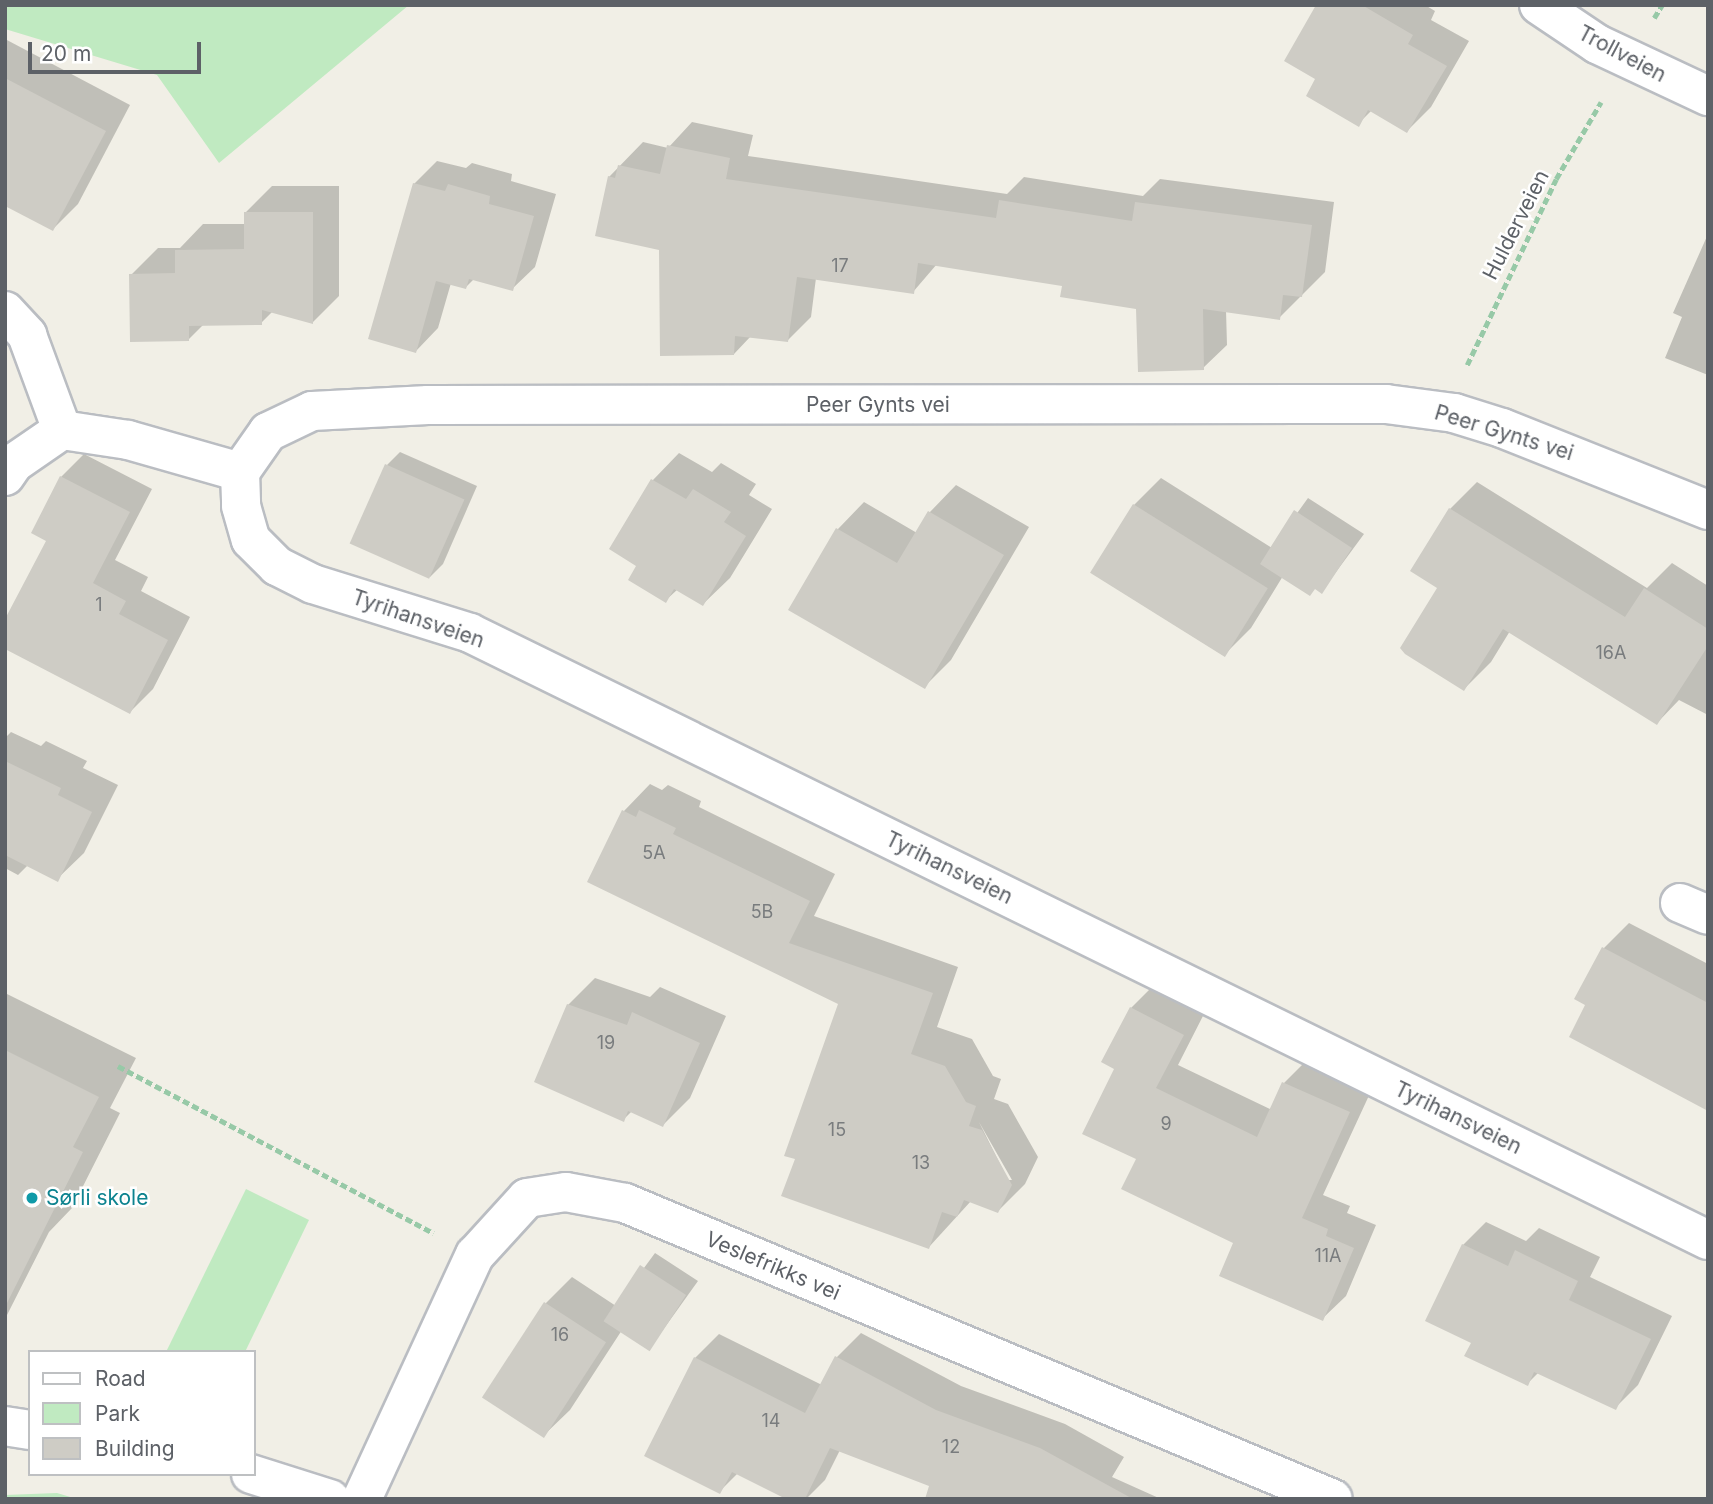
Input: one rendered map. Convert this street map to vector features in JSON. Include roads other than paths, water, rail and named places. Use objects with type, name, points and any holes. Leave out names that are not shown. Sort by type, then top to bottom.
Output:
[{"type":"street","name":"Trollveien","points":[[1539,5],[1629,61],[1708,96]]},
{"type":"street","points":[[5,311],[27,335],[62,430]]},
{"type":"street","name":"Peer Gynts vei","points":[[240,472],[268,432],[312,411],[428,405],[1386,404],[1454,413],[1592,461],[1708,510]]},
{"type":"street","points":[[5,476],[14,463],[62,430],[128,440],[240,472]]},
{"type":"street","name":"Tyrihansveien","points":[[240,472],[241,506],[251,540],[277,566],[313,584],[470,633],[1708,1240]]},
{"type":"street","name":"Veslefrikks vei","points":[[362,1499],[475,1255],[527,1198],[566,1192],[625,1203],[1333,1499]]},
{"type":"street","points":[[5,1426],[28,1430]]},
{"type":"street","points":[[256,1475],[330,1499]]},
{"type":"place","name":"Sørli skole","points":[[32,1198]]}]
